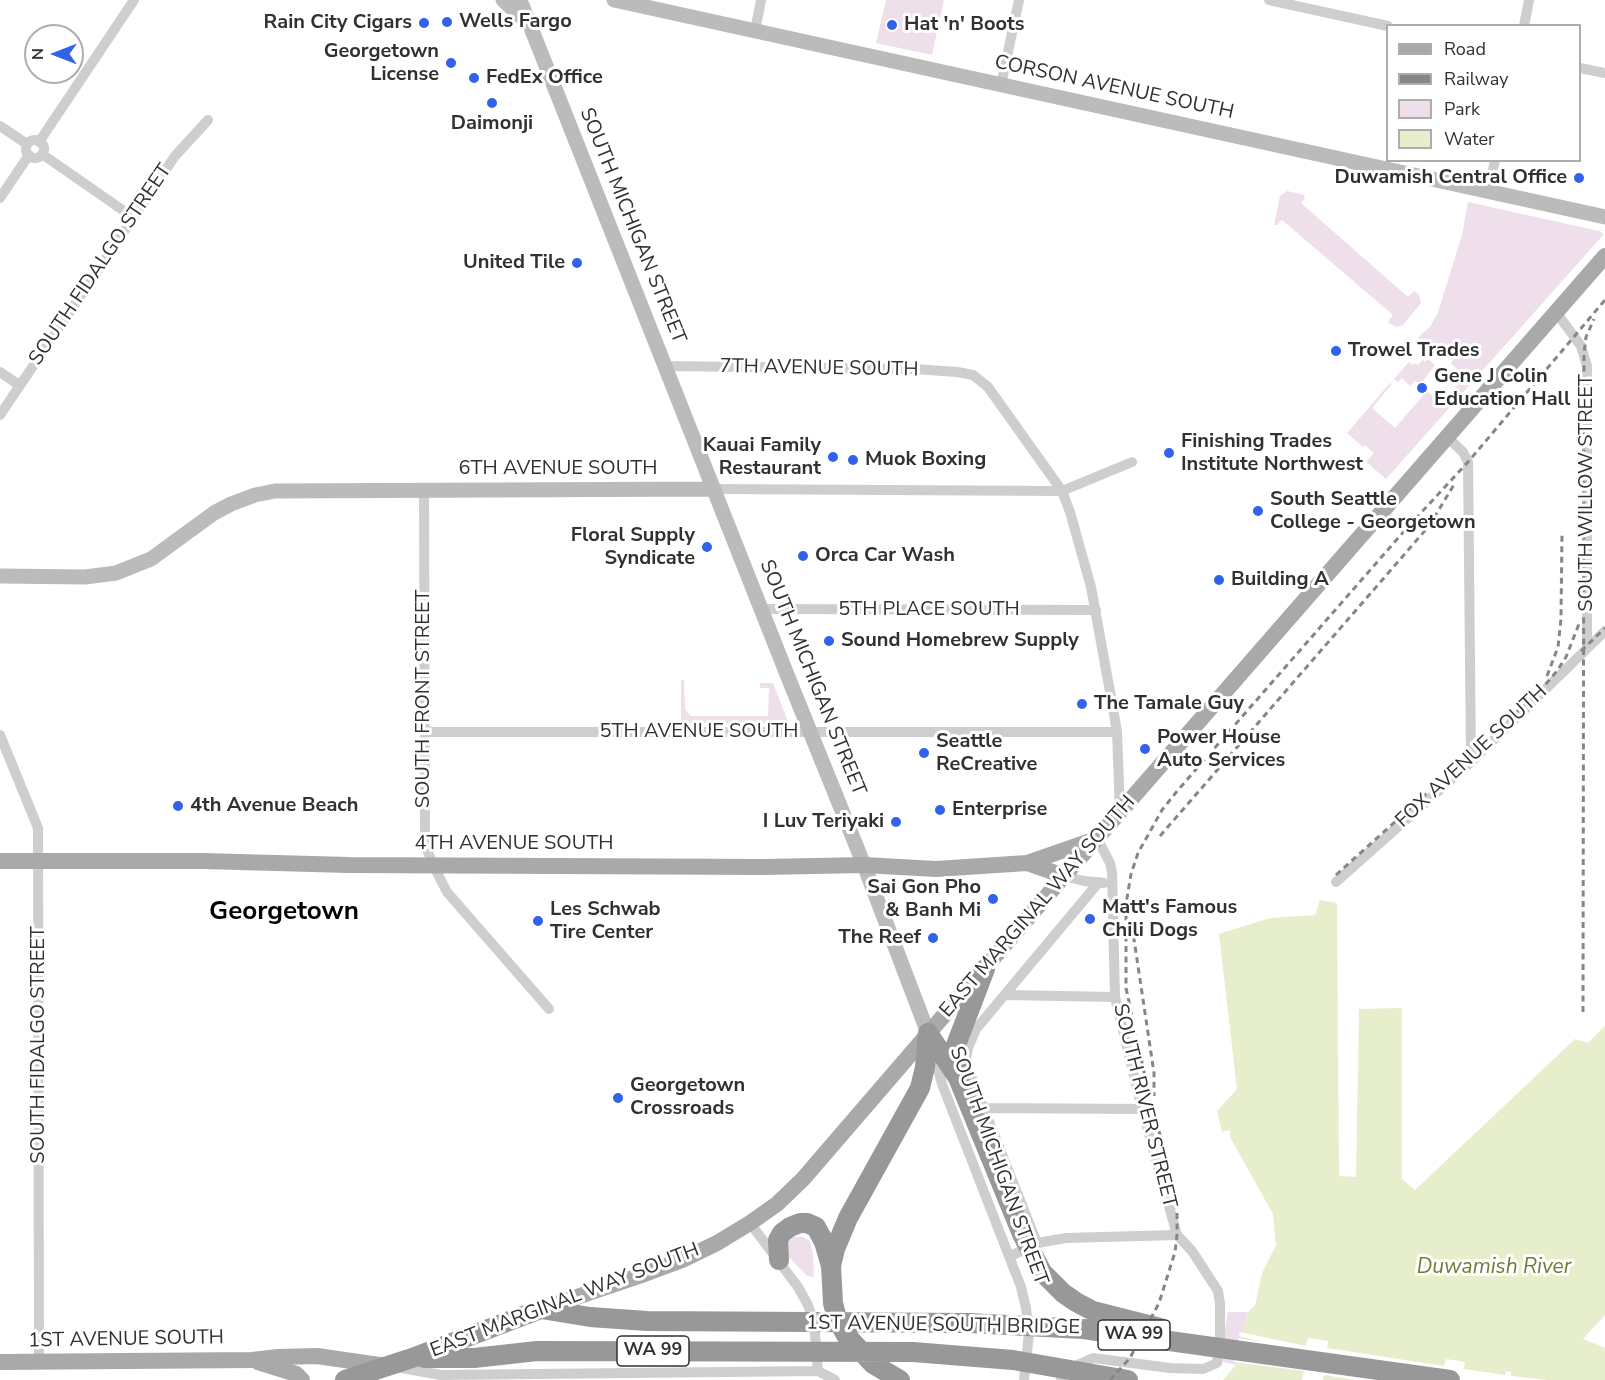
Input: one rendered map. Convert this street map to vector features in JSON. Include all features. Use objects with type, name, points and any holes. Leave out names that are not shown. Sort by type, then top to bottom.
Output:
[{"type":"highway","points":[[958,1078],[956,1045],[985,969]]},
{"type":"highway","points":[[928,1033],[958,1078],[1042,1272],[1053,1284],[1076,1302],[1093,1311],[1265,1353]]},
{"type":"highway","points":[[831,1266],[835,1249],[848,1218],[920,1088],[926,1067],[928,1033]]},
{"type":"highway","points":[[779,1260],[778,1240],[782,1233],[800,1223],[816,1227],[824,1242],[831,1266],[833,1303],[837,1319],[846,1335],[873,1364],[900,1380]]},
{"type":"highway","name":"1ST AVENUE SOUTH BRIDGE","points":[[541,1309],[590,1317],[647,1321],[969,1323],[1083,1329],[1450,1380]]},
{"type":"highway","name":"EAST MARGINAL WAY SOUTH","points":[[345,1380],[412,1358],[541,1309]]},
{"type":"highway","name":"1ST AVENUE SOUTH BRIDGE","points":[[412,1358],[474,1358],[537,1351],[769,1350],[958,1354],[1013,1360],[1128,1380]]},
{"type":"main road","name":"EAST MARGINAL WAY SOUTH","points":[[541,1309],[682,1260],[717,1243],[777,1204],[803,1179],[1605,256]]},
{"type":"main road","name":"4TH AVENUE SOUTH","points":[[0,861],[764,867],[864,865],[936,869],[1027,862],[1097,838]]},
{"type":"main road","name":"4TH AVENUE SOUTH","points":[[1027,862],[1043,870],[1064,876]]},
{"type":"main road","name":"1ST AVENUE SOUTH","points":[[0,1362],[252,1360],[278,1356],[317,1356],[387,1366]]},
{"type":"main road","name":"1ST AVENUE SOUTH","points":[[252,1360],[296,1374],[302,1380]]},
{"type":"street","points":[[39,142],[134,0]]},
{"type":"street","points":[[503,0],[529,24]]},
{"type":"street","name":"SOUTH MICHIGAN STREET","points":[[520,0],[864,865],[928,1033],[942,1084],[1011,1256],[1026,1308],[1029,1343],[1024,1380]]},
{"type":"street","name":"CORSON AVENUE SOUTH","points":[[614,0],[1605,217]]},
{"type":"street","points":[[755,31],[761,0]]},
{"type":"street","points":[[1001,85],[1019,0]]},
{"type":"street","points":[[1269,0],[1386,26]]},
{"type":"street","points":[[1524,24],[1529,0]]},
{"type":"street","points":[[1581,68],[1605,73]]},
{"type":"street","name":"SOUTH FIDALGO STREET","points":[[0,415],[175,156],[208,120]]},
{"type":"street","points":[[0,126],[28,150],[36,158],[42,154],[43,147],[39,142],[32,141],[28,150],[0,198]]},
{"type":"street","points":[[42,154],[134,218]]},
{"type":"street","points":[[1489,192],[1495,162]]},
{"type":"street","name":"SOUTH WILLOW STREET","points":[[1556,312],[1581,346],[1587,366],[1587,648]]},
{"type":"street","name":"7TH AVENUE SOUTH","points":[[665,366],[914,369],[973,375],[988,387],[1062,490]]},
{"type":"street","points":[[0,372],[19,385]]},
{"type":"street","points":[[1447,437],[1463,452],[1468,462],[1471,762]]},
{"type":"street","name":"6TH AVENUE SOUTH","points":[[0,576],[85,577],[116,573],[151,559],[232,503],[255,495],[291,491],[1062,490],[1132,462]]},
{"type":"street","name":"SOUTH FRONT STREET","points":[[424,490],[424,844],[442,884],[453,899],[549,1009]]},
{"type":"street","points":[[1062,490],[1081,550],[1096,610],[1117,732],[1120,813]]},
{"type":"street","name":"5TH PLACE SOUTH","points":[[762,609],[1096,610]]},
{"type":"street","name":"FOX AVENUE SOUTH","points":[[1336,882],[1471,762],[1605,630]]},
{"type":"street","name":"5TH AVENUE SOUTH","points":[[425,732],[1117,732]]},
{"type":"street","name":"SOUTH FIDALGO STREET","points":[[0,735],[38,828],[39,1362]]},
{"type":"street","name":"SOUTH RIVER STREET","points":[[1061,1380],[1066,1371],[1094,1358],[1203,1369],[1217,1363],[1220,1337],[1218,1291],[1192,1251],[1177,1235],[1142,1109],[1115,997],[1113,886],[1110,863],[1097,838]]},
{"type":"street","name":"4TH AVENUE SOUTH","points":[[1064,876],[1113,886]]},
{"type":"street","name":"EAST MARGINAL WAY SOUTH","points":[[968,1048],[976,1029],[1099,882]]},
{"type":"street","points":[[1005,995],[1115,997]]},
{"type":"street","name":"SOUTH MICHIGAN STREET","points":[[968,1048],[966,1059],[969,1071],[1029,1239]]},
{"type":"street","points":[[984,1108],[1142,1109]]},
{"type":"street","points":[[750,1223],[779,1260],[808,1305],[814,1323],[818,1371]]},
{"type":"street","points":[[1011,1256],[1029,1239],[1177,1235]]},
{"type":"street","name":"1ST AVENUE SOUTH","points":[[387,1366],[441,1375],[818,1371],[835,1380]]},
{"type":"green space","points":[[886,0],[944,0],[932,55],[876,43]]},
{"type":"green space","points":[[1287,191],[1304,195],[1305,198],[1301,203],[1408,297],[1414,291],[1419,295],[1421,303],[1403,325],[1396,327],[1388,322],[1393,315],[1282,220],[1274,225],[1280,196]]},
{"type":"green space","points":[[1468,202],[1604,234],[1386,479],[1366,462],[1374,453],[1347,433],[1390,383],[1392,384],[1372,408],[1395,428],[1427,391],[1441,403],[1462,380],[1456,375],[1459,371],[1451,363],[1454,359],[1441,348],[1437,353],[1418,337],[1430,327],[1438,312],[1462,235]]},
{"type":"green space","points":[[1423,359],[1425,362],[1428,359],[1435,365],[1420,385],[1415,381],[1410,386],[1402,378],[1398,382],[1394,379],[1409,362],[1418,365]]},
{"type":"green space","points":[[681,680],[684,680],[685,710],[691,716],[768,716],[769,688],[760,688],[760,683],[773,683],[787,719],[786,723],[681,723]]},
{"type":"green space","points":[[794,1237],[803,1237],[810,1241],[814,1277],[807,1276],[787,1255],[787,1243]]},
{"type":"green space","points":[[1228,1312],[1248,1312],[1236,1365],[1219,1361]]},
{"type":"water","name":"Duwamish River","points":[[1320,900],[1337,903],[1339,1176],[1356,1177],[1359,1009],[1402,1008],[1402,1179],[1415,1190],[1575,1039],[1588,1043],[1605,1026],[1605,1315],[1583,1339],[1605,1348],[1605,1380],[1223,1380],[1236,1365],[1248,1312],[1255,1306],[1262,1273],[1276,1245],[1273,1214],[1230,1137],[1230,1130],[1222,1132],[1217,1111],[1237,1089],[1219,934],[1270,918],[1315,915]]},
{"type":"pier","points":[[1240,1332],[1306,1346],[1308,1338],[1328,1341],[1327,1348],[1444,1366],[1446,1359],[1465,1362],[1464,1369],[1505,1375],[1506,1371],[1511,1372],[1511,1376],[1548,1380],[1355,1380],[1324,1375],[1323,1380],[1302,1380],[1304,1371],[1234,1362],[1239,1338],[1264,1343],[1239,1336]]},
{"type":"railway","points":[[1110,1380],[1130,1358],[1159,1303],[1175,1252],[1177,1235],[1177,1212],[1172,1176],[1151,1104],[1126,988],[1126,904],[1131,874],[1138,853],[1162,810],[1178,790],[1406,529],[1468,462],[1605,300]]},
{"type":"railway","points":[[1583,1012],[1584,353],[1586,337],[1594,319]]},
{"type":"railway","points":[[1160,836],[1429,526],[1455,483]]},
{"type":"railway","points":[[1547,676],[1558,647],[1561,619],[1562,534]]},
{"type":"railway","points":[[1336,875],[1540,691],[1566,657],[1579,624]]},
{"type":"railway","points":[[1581,651],[1605,628]]},
{"type":"railway","points":[[1132,926],[1154,1073],[1154,1096]]},
{"type":"place","name":"Wells Fargo","points":[[447,22]]},
{"type":"place","name":"Rain City Cigars","points":[[424,23]]},
{"type":"place","name":"Hat 'n' Boots","points":[[892,25]]},
{"type":"place","name":"Georgetown License","points":[[451,63]]},
{"type":"place","name":"FedEx Office","points":[[474,78]]},
{"type":"place","name":"Daimonji","points":[[492,103]]},
{"type":"place","name":"Duwamish Central Office","points":[[1579,178]]},
{"type":"place","name":"United Tile","points":[[577,263]]},
{"type":"place","name":"Trowel Trades","points":[[1336,351]]},
{"type":"place","name":"Gene J Colin Education Hall","points":[[1422,388]]},
{"type":"place","name":"Finishing Trades Institute Northwest","points":[[1169,453]]},
{"type":"place","name":"Kauai Family Restaurant","points":[[833,457]]},
{"type":"place","name":"Muok Boxing","points":[[853,460]]},
{"type":"place","name":"South Seattle College - Georgetown","points":[[1258,511]]},
{"type":"place","name":"Floral Supply Syndicate","points":[[707,547]]},
{"type":"place","name":"Orca Car Wash","points":[[803,556]]},
{"type":"place","name":"Building A","points":[[1219,580]]},
{"type":"place","name":"Sound Homebrew Supply","points":[[829,641]]},
{"type":"place","name":"The Tamale Guy","points":[[1082,704]]},
{"type":"place","name":"Power House Auto Services","points":[[1145,749]]},
{"type":"place","name":"Seattle ReCreative","points":[[924,753]]},
{"type":"place","name":"4th Avenue Beach","points":[[178,806]]},
{"type":"place","name":"Enterprise","points":[[940,810]]},
{"type":"place","name":"I Luv Teriyaki","points":[[896,822]]},
{"type":"place","name":"Sai Gon Pho & Banh Mi","points":[[993,899]]},
{"type":"place","name":"Matt's Famous Chili Dogs","points":[[1090,919]]},
{"type":"place","name":"Les Schwab Tire Center","points":[[538,921]]},
{"type":"place","name":"The Reef","points":[[933,938]]},
{"type":"place","name":"Georgetown Crossroads","points":[[618,1098]]},
{"type":"district","name":"Georgetown","points":[[284,913]]}]
